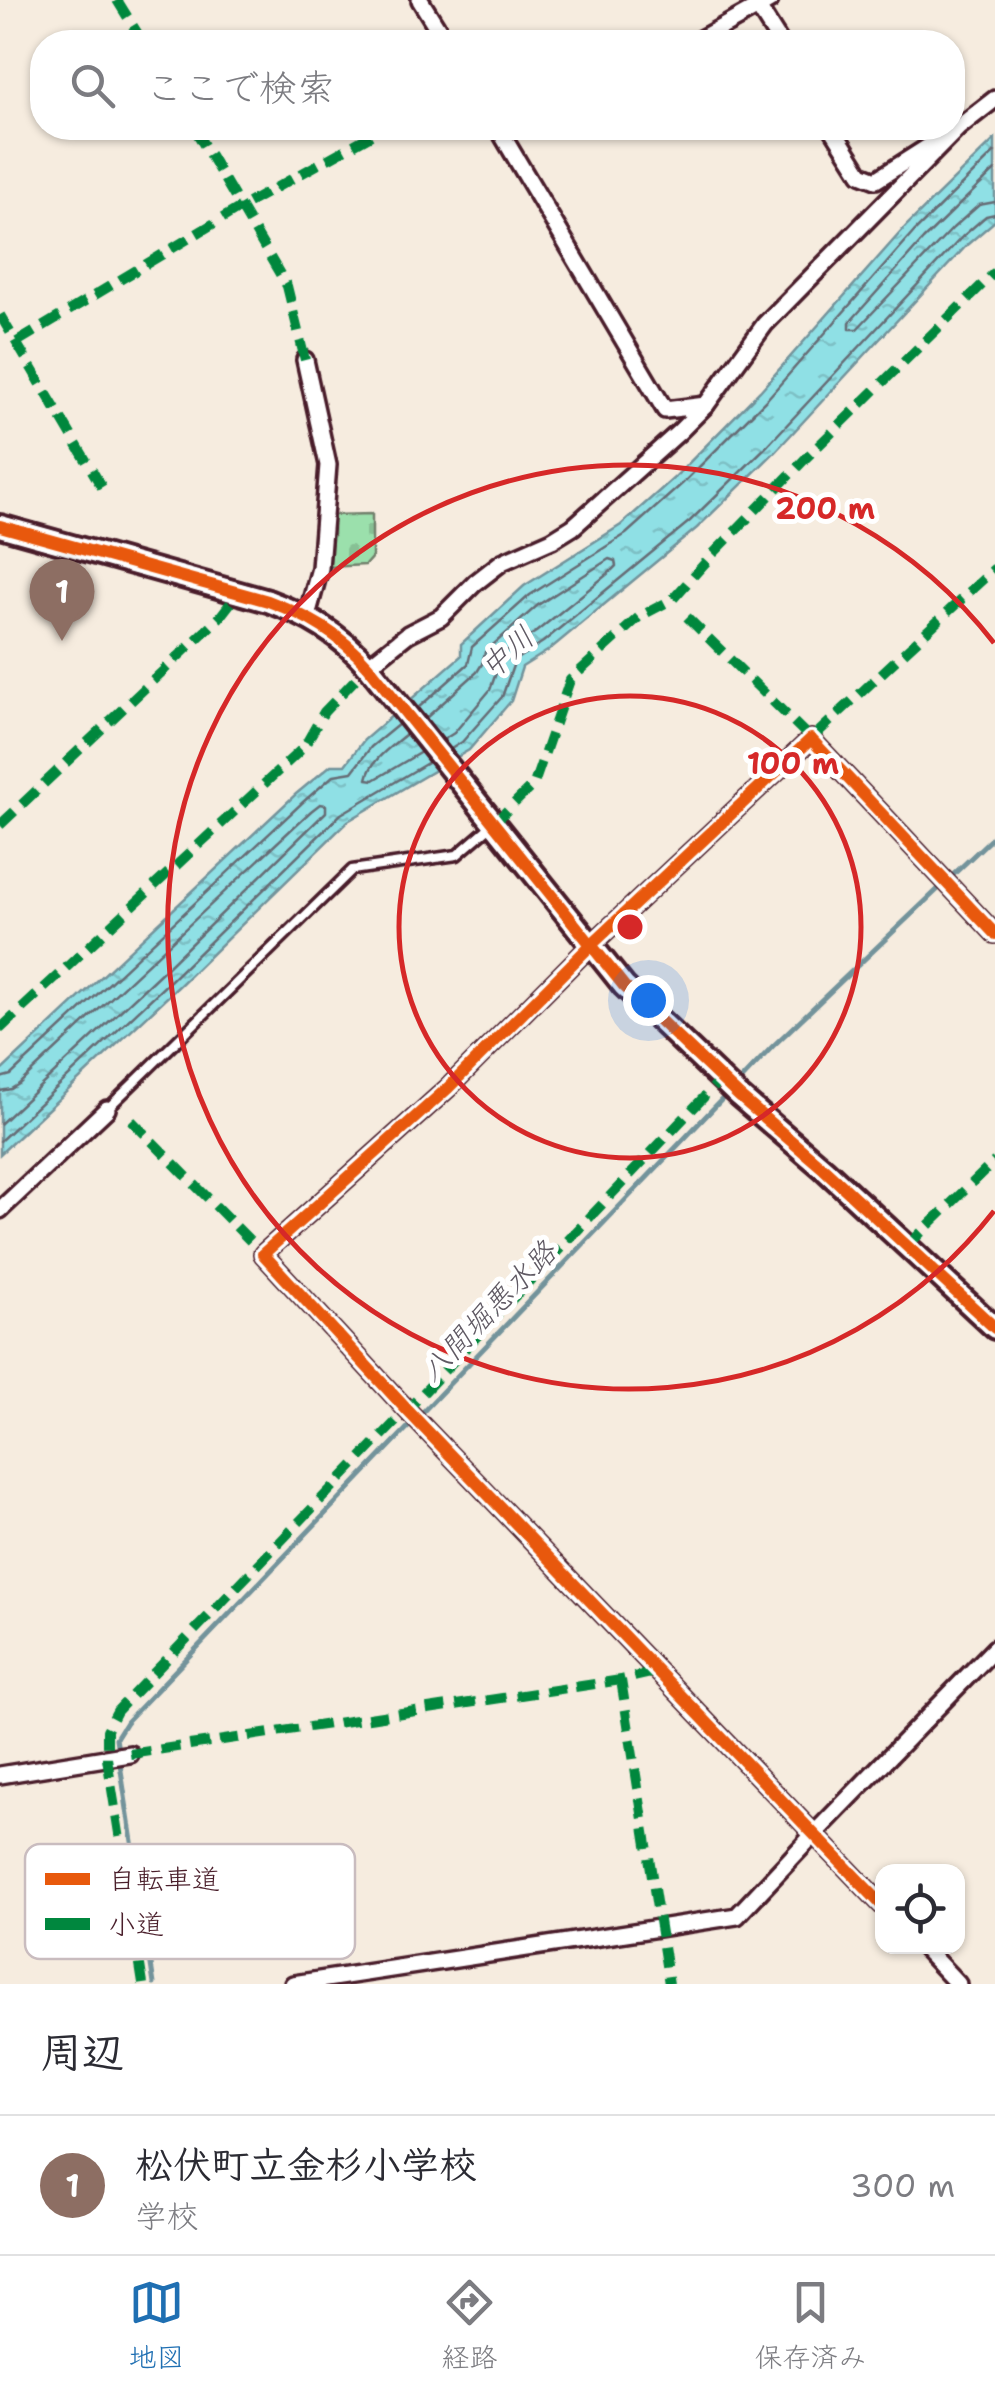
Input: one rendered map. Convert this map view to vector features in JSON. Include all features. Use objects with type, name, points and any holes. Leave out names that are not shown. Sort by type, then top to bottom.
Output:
[{"type":"street","points":[[420,0],[439,30]]},
{"type":"street","points":[[717,30],[764,4],[775,30]]},
{"type":"street","points":[[965,122],[995,99]]},
{"type":"street","points":[[505,140],[665,410],[706,404]]},
{"type":"street","points":[[840,140],[861,174],[876,180],[939,140]]},
{"type":"street","points":[[370,668],[408,634],[440,617],[502,562],[573,527],[679,432],[706,404],[765,324],[946,140]]},
{"type":"street","points":[[306,360],[328,465],[320,568],[306,616]]},
{"type":"street","points":[[0,526],[268,600],[306,616],[350,647],[624,986],[995,1328]]},
{"type":"street","points":[[875,1898],[264,1254],[448,1088],[590,946],[811,739],[995,934]]},
{"type":"street","points":[[0,1210],[107,1109]]},
{"type":"street","points":[[293,1984],[737,1916],[993,1655]]},
{"type":"street","points":[[0,1775],[130,1754]]},
{"type":"street","points":[[930,1954],[958,1984]]},
{"type":"lane","points":[[107,1109],[352,870],[456,855],[491,822]]},
{"type":"green space","points":[[372,514],[372,557],[365,565],[329,567],[331,515]]},
{"type":"water","name":"中川","points":[[995,139],[995,221],[968,244],[775,452],[697,528],[549,650],[522,667],[511,701],[469,750],[348,821],[0,1154],[0,1072],[296,794],[331,765],[345,765],[364,740],[461,656],[461,644],[524,586],[621,525],[675,477],[760,391],[907,225]]},
{"type":"waterway","name":"八間堀悪水路","points":[[735,1086],[995,835]]},
{"type":"waterway","name":"八間堀悪水路","points":[[132,1844],[116,1738],[126,1722],[727,1094]]},
{"type":"waterway","name":"八間堀悪水路","points":[[150,1959],[154,1984]]},
{"type":"marked path","points":[[117,0],[136,30]]},
{"type":"marked path","points":[[201,140],[287,286],[305,360]]},
{"type":"marked path","points":[[17,342],[241,207],[362,140]]},
{"type":"marked path","points":[[493,824],[534,784],[570,680],[639,617],[673,599],[806,458],[995,272]]},
{"type":"marked path","points":[[0,315],[103,489]]},
{"type":"marked path","points":[[687,617],[811,739],[995,568]]},
{"type":"marked path","points":[[0,825],[219,618],[239,592]]},
{"type":"marked path","points":[[0,1029],[304,747],[324,712],[368,666]]},
{"type":"marked path","points":[[121,1844],[107,1758],[107,1730],[117,1711],[721,1079]]},
{"type":"marked path","points":[[131,1120],[263,1254]]},
{"type":"marked path","points":[[907,1246],[995,1161]]},
{"type":"marked path","points":[[130,1754],[660,1671]]},
{"type":"marked path","points":[[621,1680],[669,1984]]},
{"type":"marked path","points":[[139,1959],[143,1984]]},
{"type":"cycle path","points":[[0,526],[268,601],[335,635],[368,666],[624,986],[995,1328]]},
{"type":"cycle path","points":[[875,1898],[407,1410],[263,1254],[448,1088],[590,946],[811,739],[995,934]]},
{"type":"place","name":"松伏町立金杉小学校","points":[[62,641]]}]
